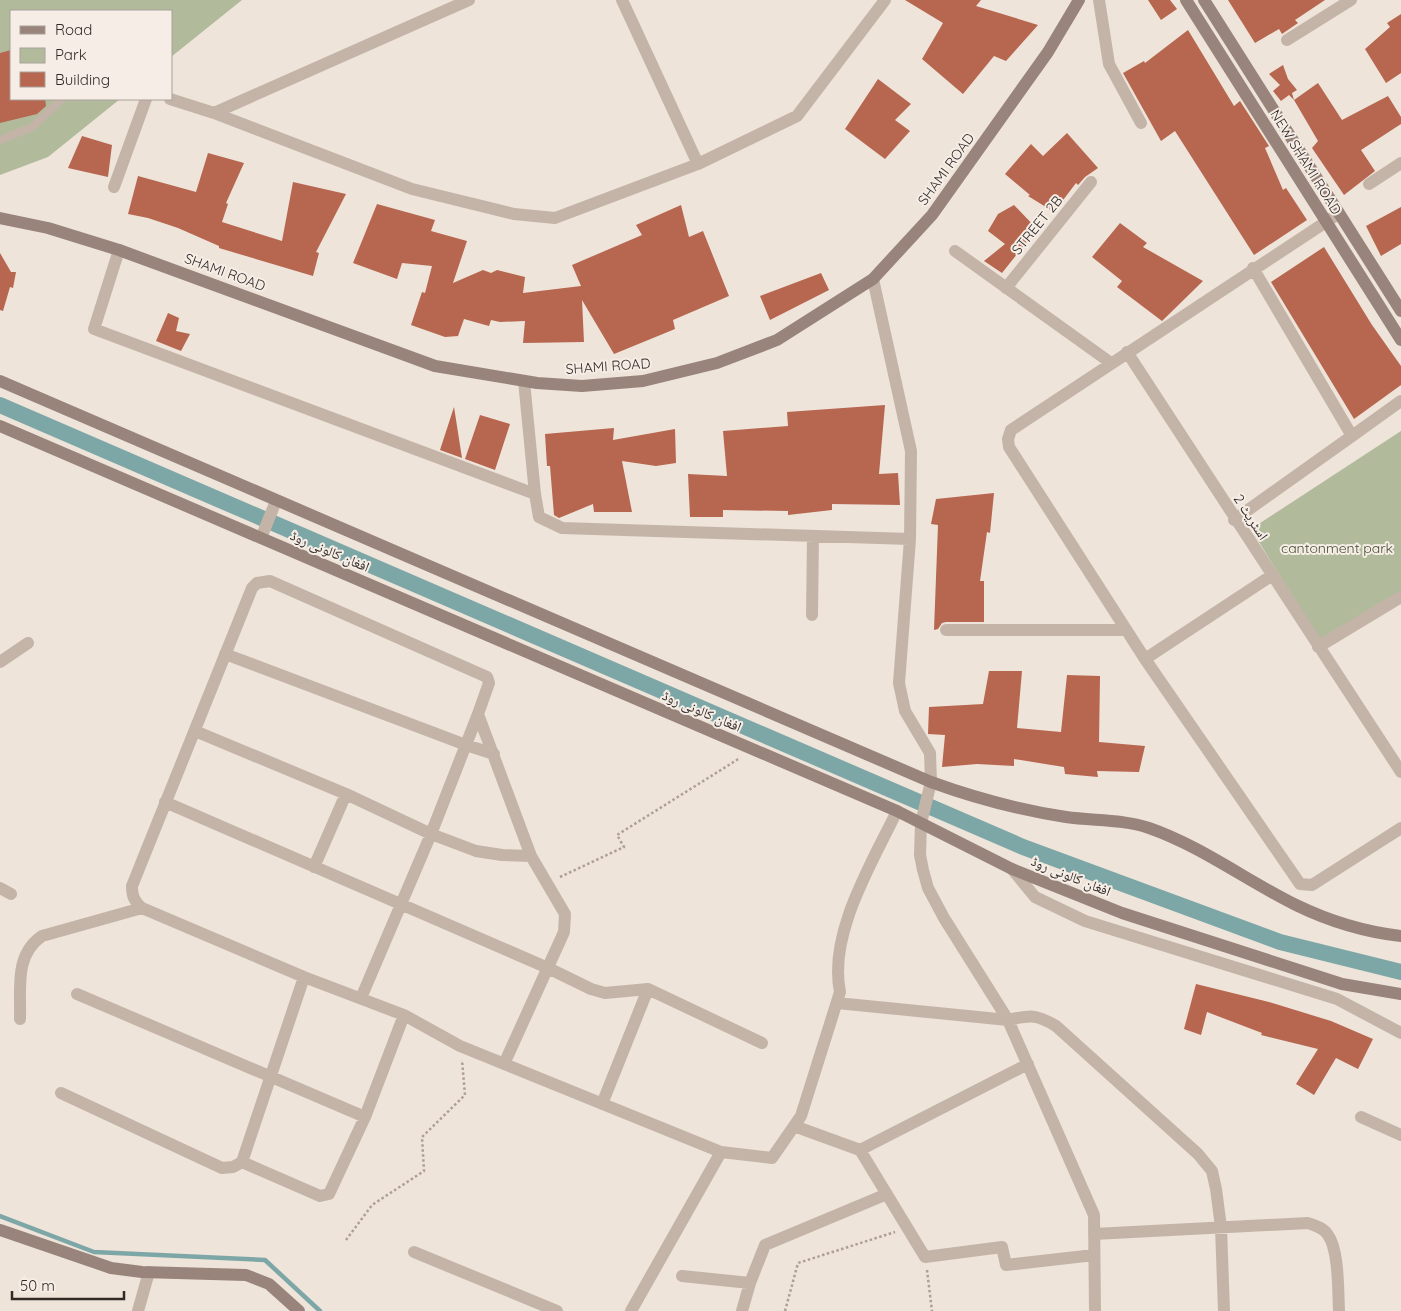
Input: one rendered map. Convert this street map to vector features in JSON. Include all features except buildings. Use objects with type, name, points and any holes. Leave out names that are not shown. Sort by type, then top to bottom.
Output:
[{"type":"main road","name":"SHAMI ROAD","points":[[0,218],[48,228],[119,250],[435,366],[524,381],[582,386],[643,381],[717,363],[777,340],[873,279],[932,215],[1048,52],[1079,0]]},
{"type":"main road","name":"NEW SHAMI ROAD","points":[[1186,0],[1401,340]]},
{"type":"main road","name":"NEW SHAMI ROAD","points":[[1204,0],[1401,311]]},
{"type":"main road","points":[[0,381],[930,788],[972,796],[1030,811],[1069,818],[1114,821],[1148,828],[1205,855],[1320,915],[1352,926],[1401,936]]},
{"type":"main road","name":"افغان کالونی روڈ","points":[[0,426],[897,811],[922,819],[1012,869],[1162,927],[1342,984],[1401,994]]},
{"type":"main road","points":[[0,1230],[99,1265],[148,1272],[246,1274],[268,1284],[299,1311]]},
{"type":"street","points":[[214,113],[469,0]]},
{"type":"street","points":[[622,0],[698,164]]},
{"type":"street","points":[[172,100],[214,113],[412,188],[514,214],[555,218],[698,164],[797,116],[885,0]]},
{"type":"street","points":[[1099,0],[1109,64],[1141,124]]},
{"type":"street","points":[[1287,40],[1351,0]]},
{"type":"street","points":[[114,187],[146,100]]},
{"type":"street","points":[[1369,184],[1401,163]]},
{"type":"street","name":"STREET 2B","points":[[1006,288],[1092,182]]},
{"type":"street","points":[[1338,214],[1253,268],[1011,430],[1008,439],[1009,447],[1126,630],[1300,884],[1312,885],[1401,828]]},
{"type":"street","points":[[119,250],[94,329],[535,494]]},
{"type":"street","points":[[955,251],[1111,363]]},
{"type":"street","points":[[1253,268],[1352,436]]},
{"type":"street","points":[[873,279],[911,452],[910,539],[899,683],[905,711],[930,753],[930,788],[922,819],[920,855],[928,888],[944,918],[1008,1020],[1094,1216],[1095,1311]]},
{"type":"street","name":"اسٹریٹ 2","points":[[1127,352],[1234,520],[1401,772]]},
{"type":"street","points":[[524,381],[539,517],[562,528],[910,539]]},
{"type":"street","points":[[1234,520],[1401,401]]},
{"type":"street","points":[[261,538],[276,501]]},
{"type":"street","points":[[812,615],[813,536]]},
{"type":"street","points":[[1146,659],[1271,576]]},
{"type":"street","points":[[360,998],[431,834],[489,683],[487,677],[270,582],[257,583],[252,588],[132,886],[132,895],[136,903],[142,908],[304,977],[404,1015],[460,1046],[721,1152],[772,1158],[801,1116],[840,992],[836,975],[848,912],[897,811]]},
{"type":"street","points":[[1318,647],[1401,597]]},
{"type":"street","points":[[946,630],[1126,630]]},
{"type":"street","points":[[0,662],[28,643]]},
{"type":"street","points":[[226,654],[494,754]]},
{"type":"street","points":[[478,714],[531,856],[565,914],[564,932],[504,1064]]},
{"type":"street","points":[[195,730],[346,794],[431,834],[476,851],[531,856]]},
{"type":"street","points":[[314,867],[346,794]]},
{"type":"street","points":[[165,802],[548,968],[592,989],[605,993],[648,989],[762,1043]]},
{"type":"street","points":[[1012,869],[1035,896],[1085,922],[1337,999],[1401,1032]]},
{"type":"street","points":[[20,1020],[21,962],[31,944],[42,936],[142,908]]},
{"type":"street","points":[[62,1093],[222,1168],[232,1167],[242,1162],[304,977]]},
{"type":"street","points":[[602,1104],[648,989]]},
{"type":"street","points":[[77,994],[365,1117]]},
{"type":"street","points":[[836,1003],[1008,1020],[1031,1015],[1042,1018],[1056,1026],[1198,1154],[1212,1171],[1220,1227],[1224,1311]]},
{"type":"street","points":[[242,1162],[320,1196],[329,1194],[365,1117],[404,1015]]},
{"type":"street","points":[[860,1150],[1028,1064]]},
{"type":"street","points":[[1361,1118],[1401,1135]]},
{"type":"street","points":[[794,1126],[860,1150],[925,1257],[1002,1247],[1006,1265],[1094,1255]]},
{"type":"street","points":[[631,1311],[721,1152]]},
{"type":"street","points":[[742,1311],[750,1283],[765,1245],[887,1194]]},
{"type":"street","points":[[1094,1234],[1308,1223],[1319,1227],[1327,1233],[1334,1244],[1340,1311]]},
{"type":"street","points":[[414,1252],[557,1311]]},
{"type":"street","points":[[138,1311],[148,1272]]},
{"type":"street","points":[[682,1276],[750,1283]]},
{"type":"lane","points":[[0,140],[32,127],[61,100]]},
{"type":"path","points":[[546,884],[624,847],[617,835],[754,750]]},
{"type":"path","points":[[346,1240],[372,1205],[424,1171],[422,1137],[465,1094],[460,1046]]},
{"type":"path","points":[[784,1311],[798,1264],[906,1228]]},
{"type":"path","points":[[925,1257],[932,1311]]},
{"type":"green space","points":[[0,0],[242,0],[172,56],[172,10],[10,10],[10,100],[119,100],[48,157],[0,175]]},
{"type":"green space","name":"cantonment park","points":[[1401,431],[1401,591],[1319,640],[1251,529]]},
{"type":"waterway","points":[[0,405],[1023,847],[1280,942],[1401,972]]},
{"type":"waterway","points":[[0,1216],[94,1252],[265,1260],[320,1311]]}]
